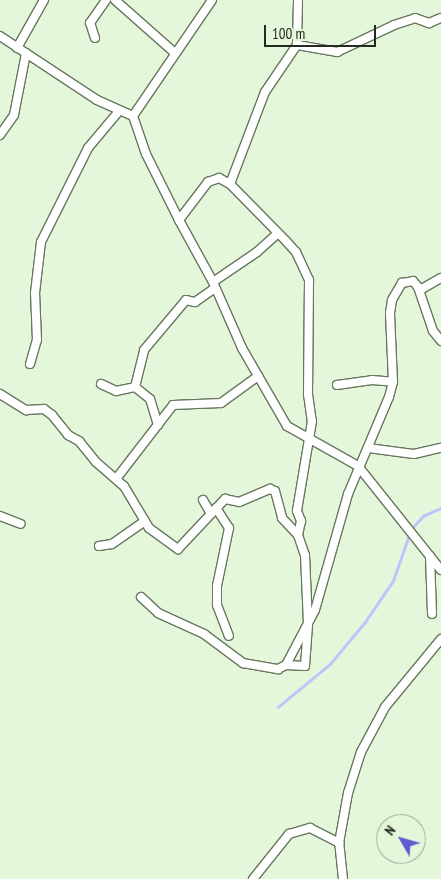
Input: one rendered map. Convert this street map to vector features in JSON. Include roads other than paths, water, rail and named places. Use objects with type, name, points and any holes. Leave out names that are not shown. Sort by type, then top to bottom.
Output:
[{"type":"street","points":[[17,48],[44,0]]},
{"type":"street","points":[[95,38],[90,23],[106,0]]},
{"type":"street","points":[[114,0],[175,52]]},
{"type":"street","points":[[133,116],[212,0]]},
{"type":"street","points":[[230,184],[265,92],[297,45],[298,0]]},
{"type":"street","points":[[297,45],[338,52],[394,25],[415,18],[429,23],[441,18]]},
{"type":"street","points":[[0,36],[119,111],[133,116]]},
{"type":"street","points":[[0,135],[14,115],[26,53]]},
{"type":"street","points":[[30,364],[37,340],[35,293],[41,242],[88,148],[119,111]]},
{"type":"street","points":[[133,116],[146,154],[214,285],[258,376],[287,426],[310,440],[325,445],[358,466],[441,570]]},
{"type":"street","points":[[179,220],[208,182],[219,178],[230,184],[296,252],[310,280],[308,394],[312,413],[310,440],[297,511],[301,521],[298,535]]},
{"type":"street","points":[[135,387],[144,350],[186,300],[195,302],[278,233]]},
{"type":"street","points":[[420,290],[441,278]]},
{"type":"street","points":[[286,666],[308,625],[358,466],[384,411],[393,382],[392,300],[408,280],[420,290],[433,331],[441,341]]},
{"type":"street","points":[[116,479],[173,405],[221,403],[258,376]]},
{"type":"street","points":[[337,385],[372,380],[393,382]]},
{"type":"street","points":[[101,384],[116,391],[135,387]]},
{"type":"street","points":[[135,387],[150,399],[158,425]]},
{"type":"street","points":[[0,394],[26,410],[44,409],[52,414],[65,431],[84,445],[128,491],[152,532],[181,549],[225,499],[239,502],[274,490],[285,524],[298,535],[306,555],[308,625],[305,666],[286,666],[278,669],[247,664],[204,634],[158,613],[141,597]]},
{"type":"street","points":[[368,448],[414,454],[441,448]]},
{"type":"street","points":[[203,500],[229,528],[217,586],[217,605],[229,636]]},
{"type":"street","points":[[0,516],[21,524]]},
{"type":"street","points":[[99,546],[112,544],[145,521]]},
{"type":"street","points":[[430,554],[432,614]]},
{"type":"street","points":[[343,879],[338,843],[348,793],[372,730],[407,677],[441,639]]},
{"type":"street","points":[[253,879],[289,834],[310,828],[338,843]]},
{"type":"waterway","points":[[278,707],[330,664],[365,622],[393,581],[411,529],[423,516],[441,508]]}]
